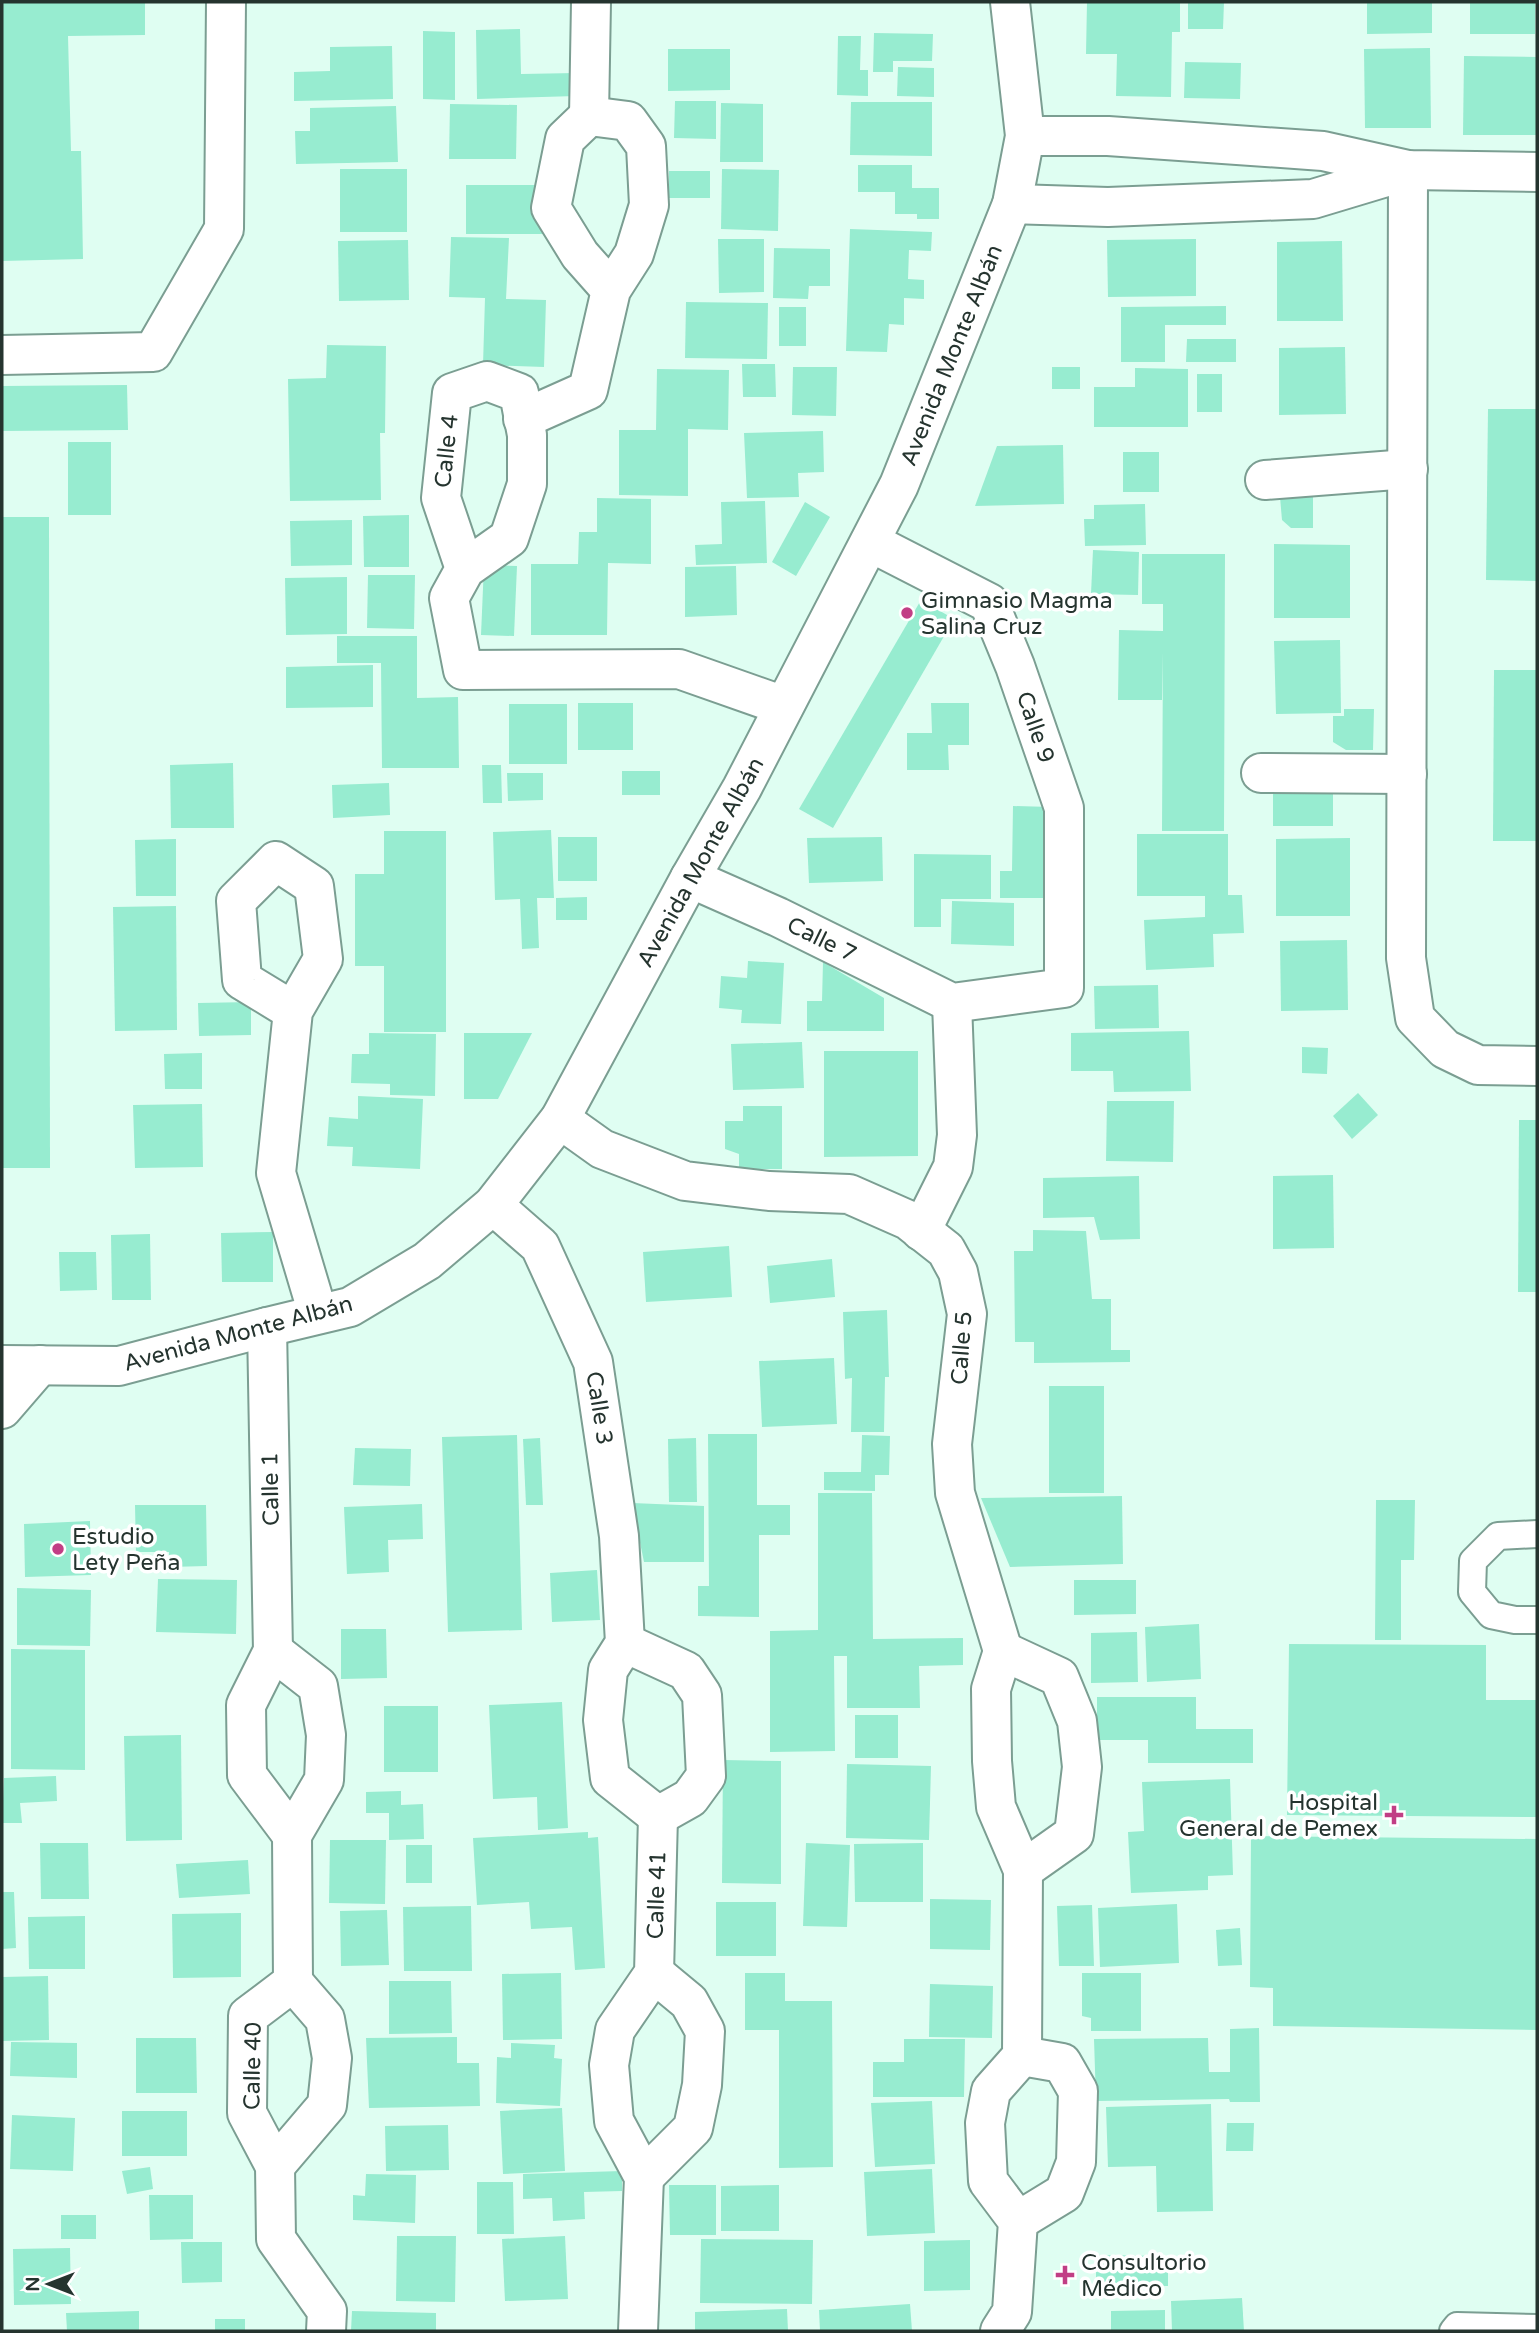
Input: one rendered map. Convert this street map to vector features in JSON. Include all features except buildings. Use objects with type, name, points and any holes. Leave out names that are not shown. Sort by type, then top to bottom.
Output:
[{"type":"street","points":[[2,355],[153,352],[224,229],[226,2]]},
{"type":"street","points":[[591,2],[589,116],[565,139],[551,208],[580,255],[611,290]]},
{"type":"street","name":"Avenida Monte Albán","points":[[2,1365],[119,1366],[267,1326],[350,1307],[427,1261],[493,1205],[559,1119],[742,788],[899,485],[1012,204],[1025,136],[1010,2]]},
{"type":"street","points":[[523,419],[588,390],[611,290],[634,254],[649,205],[646,146],[628,121],[589,116]]},
{"type":"street","points":[[1025,136],[1108,136],[1323,151],[1408,170],[1537,172]]},
{"type":"street","points":[[1012,204],[1108,206],[1313,199],[1408,170]]},
{"type":"street","points":[[1408,170],[1406,958],[1415,1018],[1445,1049],[1478,1065],[1537,1066]]},
{"type":"street","name":"Calle 4","points":[[465,569],[441,498],[452,393],[487,381],[519,393],[527,435],[527,484],[509,538],[465,569],[449,597],[463,670],[679,669],[784,706]]},
{"type":"street","points":[[1265,480],[1408,469]]},
{"type":"street","name":"Calle 9","points":[[870,542],[989,603],[1015,666],[1064,808],[1064,988],[952,1003]]},
{"type":"street","points":[[1261,773],[1407,774]]},
{"type":"street","name":"Calle 7","points":[[691,878],[778,917],[952,1003]]},
{"type":"street","points":[[921,1231],[953,1167],[957,1135],[952,1003]]},
{"type":"street","points":[[293,1011],[275,1173],[318,1314]]},
{"type":"street","name":"Calle 5","points":[[559,1119],[602,1149],[685,1181],[769,1191],[849,1194],[908,1220],[946,1250],[958,1272],[967,1314],[952,1444],[955,1493],[1003,1651]]},
{"type":"street","name":"Calle 3","points":[[493,1205],[540,1246],[593,1362],[620,1536],[625,1643]]},
{"type":"street","name":"Calle 1","points":[[267,1326],[272,1651],[246,1705],[247,1775],[292,1835]]},
{"type":"street","points":[[2,1409],[40,1365]]},
{"type":"street","points":[[625,1643],[686,1671],[702,1695],[706,1776],[690,1798],[658,1816],[610,1777],[603,1720],[608,1670],[625,1643]]},
{"type":"street","points":[[272,1651],[318,1686],[326,1735],[324,1780],[292,1835],[293,1982],[325,2019],[332,2059],[327,2105],[275,2166]]},
{"type":"street","points":[[1000,2331],[1012,2312],[1018,2221],[988,2181],[985,2123],[991,2091],[1022,2056],[1023,1963],[1023,1870],[996,1807],[991,1689],[1003,1651],[1059,1678],[1077,1721],[1082,1767],[1074,1834],[1023,1870]]},
{"type":"street","name":"Calle 41","points":[[653,1973],[658,1816]]},
{"type":"street","points":[[638,2331],[644,2177],[614,2121],[609,2065],[615,2030],[653,1973],[689,2002],[705,2031],[702,2085],[694,2128],[644,2177]]},
{"type":"street","name":"Calle 40","points":[[293,1982],[248,2016],[247,2113],[275,2166],[275,2239],[327,2311],[326,2331]]},
{"type":"street","points":[[1018,2221],[1064,2193],[1076,2162],[1078,2091],[1062,2063],[1022,2056]]},
{"type":"lane","points":[[1537,1534],[1498,1536],[1473,1561],[1472,1592],[1491,1615],[1514,1620],[1537,1620]]},
{"type":"lane","points":[[1453,2331],[1457,2326],[1537,2328]]},
{"type":"place","name":"Gimnasio Magma Salina Cruz","points":[[907,613]]},
{"type":"place","name":"Estudio Lety Peña","points":[[58,1549]]},
{"type":"place","name":"Hospital General de Pemex","points":[[1394,1815]]},
{"type":"place","name":"Consultorio Médico","points":[[1065,2275]]}]
